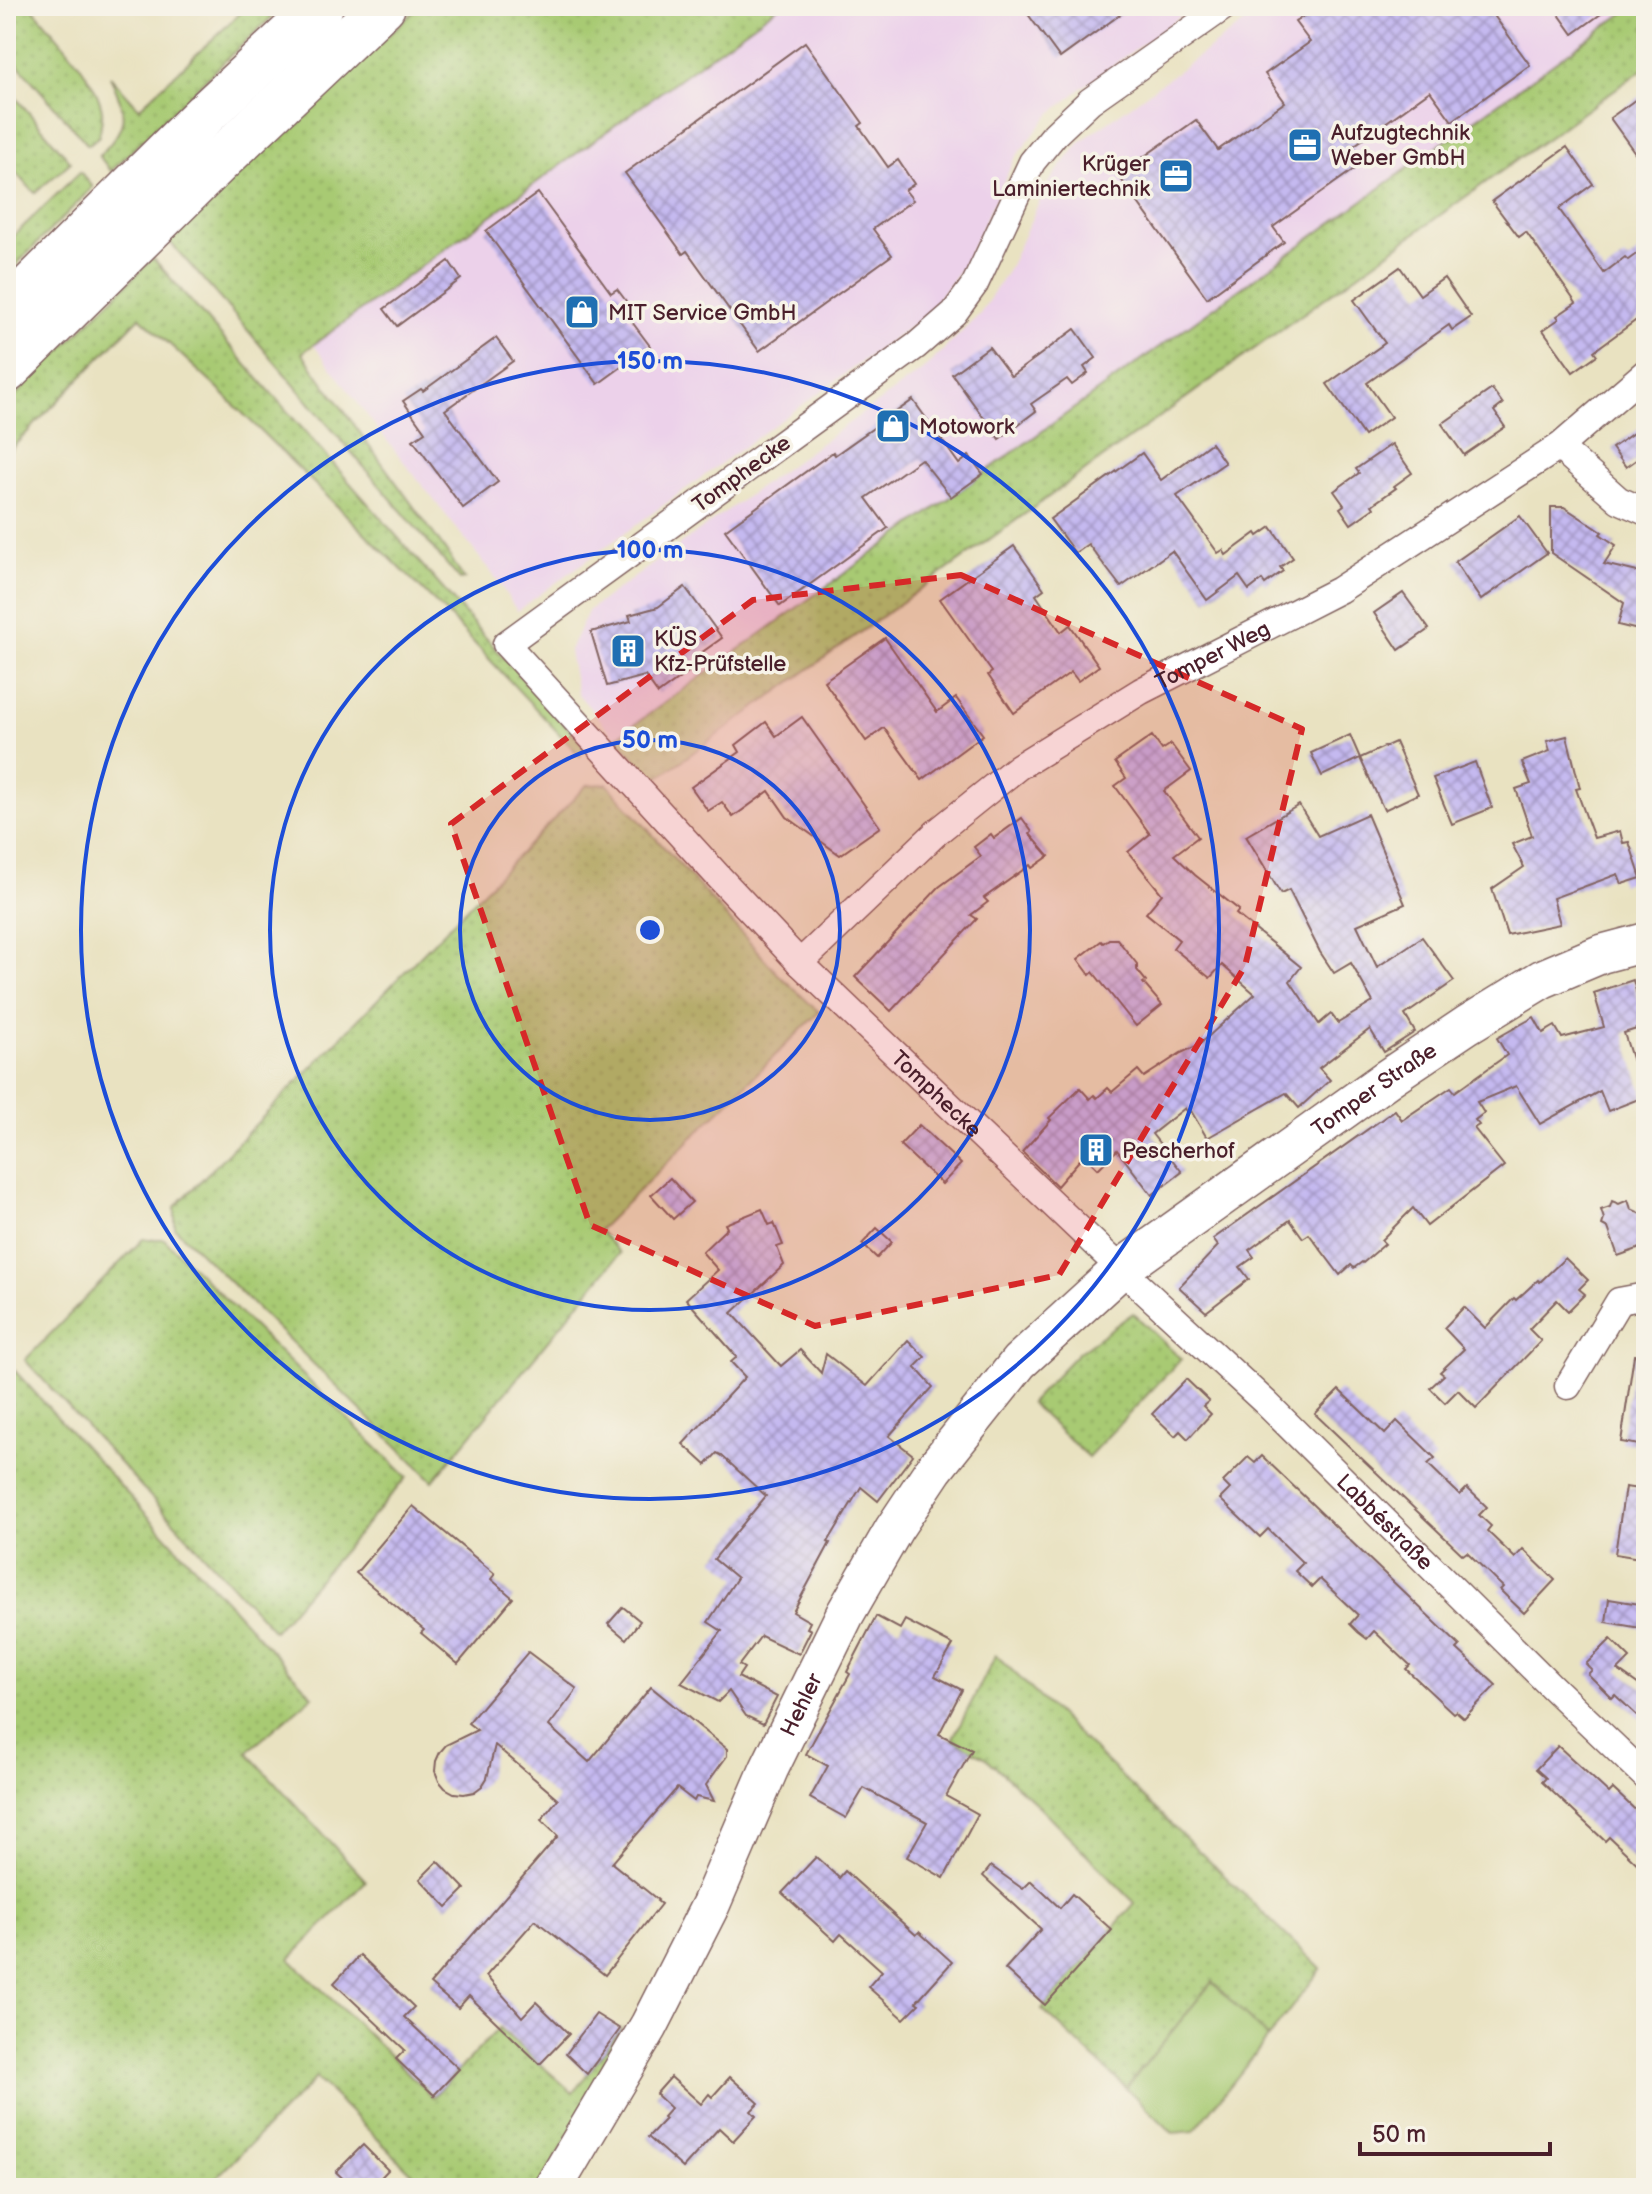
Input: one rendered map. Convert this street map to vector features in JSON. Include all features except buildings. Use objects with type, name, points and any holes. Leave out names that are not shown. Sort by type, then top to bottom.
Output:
[{"type":"highway","points":[[6,311],[205,114],[321,6]]},
{"type":"highway","points":[[6,371],[206,174],[383,6]]},
{"type":"main road","name":"Tomper Straße","points":[[1121,1269],[1467,1025],[1542,979],[1601,954],[1646,942]]},
{"type":"main road","name":"Hehler","points":[[553,2188],[649,2026],[711,1904],[802,1698],[894,1529],[934,1469],[1019,1362],[1121,1269]]},
{"type":"street","name":"Tomphecke","points":[[1121,1269],[800,963],[506,644],[916,346],[954,313],[975,284],[1032,162],[1055,134],[1090,101],[1225,6]]},
{"type":"street","name":"Tomper Weg","points":[[800,963],[937,832],[1018,767],[1141,691],[1339,590],[1559,447],[1646,372]]},
{"type":"street","points":[[1559,447],[1619,500],[1646,512]]},
{"type":"street","name":"Labbéstraße","points":[[1121,1269],[1266,1403],[1646,1777]]},
{"type":"street","points":[[1568,1386],[1619,1301],[1646,1296]]},
{"type":"highlighted area","points":[[961,575],[1302,729],[1245,966],[1059,1275],[815,1326],[590,1225],[451,824],[753,600]]},
{"type":"shaded area","points":[[779,6],[1195,6],[1048,116],[1015,158],[963,266],[925,316],[517,611],[495,577],[313,344]]},
{"type":"shaded area","points":[[1268,6],[1633,6],[616,738],[577,693],[569,651],[589,610],[924,369],[980,314],[1008,270],[1048,183],[1080,142]]},
{"type":"green space","points":[[6,6],[31,6],[92,84],[99,98],[102,117],[99,136],[88,145],[6,51]]},
{"type":"green space","points":[[248,6],[284,6],[111,171],[99,156],[121,127],[120,100],[110,76],[139,108]]},
{"type":"green space","points":[[420,6],[779,6],[302,353],[446,551],[464,579],[460,580],[169,241]]},
{"type":"green space","points":[[1633,6],[1646,6],[1646,67],[655,780],[616,738]]},
{"type":"green space","points":[[6,86],[71,162],[35,193],[6,163]]},
{"type":"green space","points":[[80,172],[93,187],[6,275],[6,243]]},
{"type":"green space","points":[[153,258],[485,637],[584,745],[580,756],[448,615],[216,387],[140,317],[6,454],[6,405]]},
{"type":"green space","points":[[607,784],[778,974],[819,1012],[599,1230],[620,1253],[433,1481],[175,1228],[175,1207],[587,785]]},
{"type":"green space","points":[[143,1239],[164,1239],[407,1477],[274,1631],[25,1360]]},
{"type":"green space","points":[[1133,1313],[1181,1359],[1088,1457],[1030,1403],[1078,1353]]},
{"type":"green space","points":[[15,1371],[313,1696],[247,1752],[366,1881],[290,1959],[433,2097],[499,2028],[573,2093],[621,2029],[621,2039],[540,2188],[427,2188],[316,2078],[206,2188],[6,2188],[6,1380]]},
{"type":"green space","points":[[996,1655],[1321,1969],[1268,2038],[1212,1982],[1126,2088],[1042,2009],[1135,1903],[1040,1807],[985,1757],[952,1740]]},
{"type":"green space","points":[[1212,1982],[1268,2038],[1194,2131],[1173,2133],[1126,2088]]},
{"type":"place","name":"Aufzugtechnik Weber GmbH","points":[[1305,145]]},
{"type":"place","name":"Krüger Laminiertechnik","points":[[1176,176]]},
{"type":"place","name":"MIT Service GmbH","points":[[582,312]]},
{"type":"place","name":"Motowork","points":[[893,426]]},
{"type":"place","name":"KÜS Kfz-Prüfstelle","points":[[628,651]]},
{"type":"place","name":"Pescherhof","points":[[1096,1150]]}]
